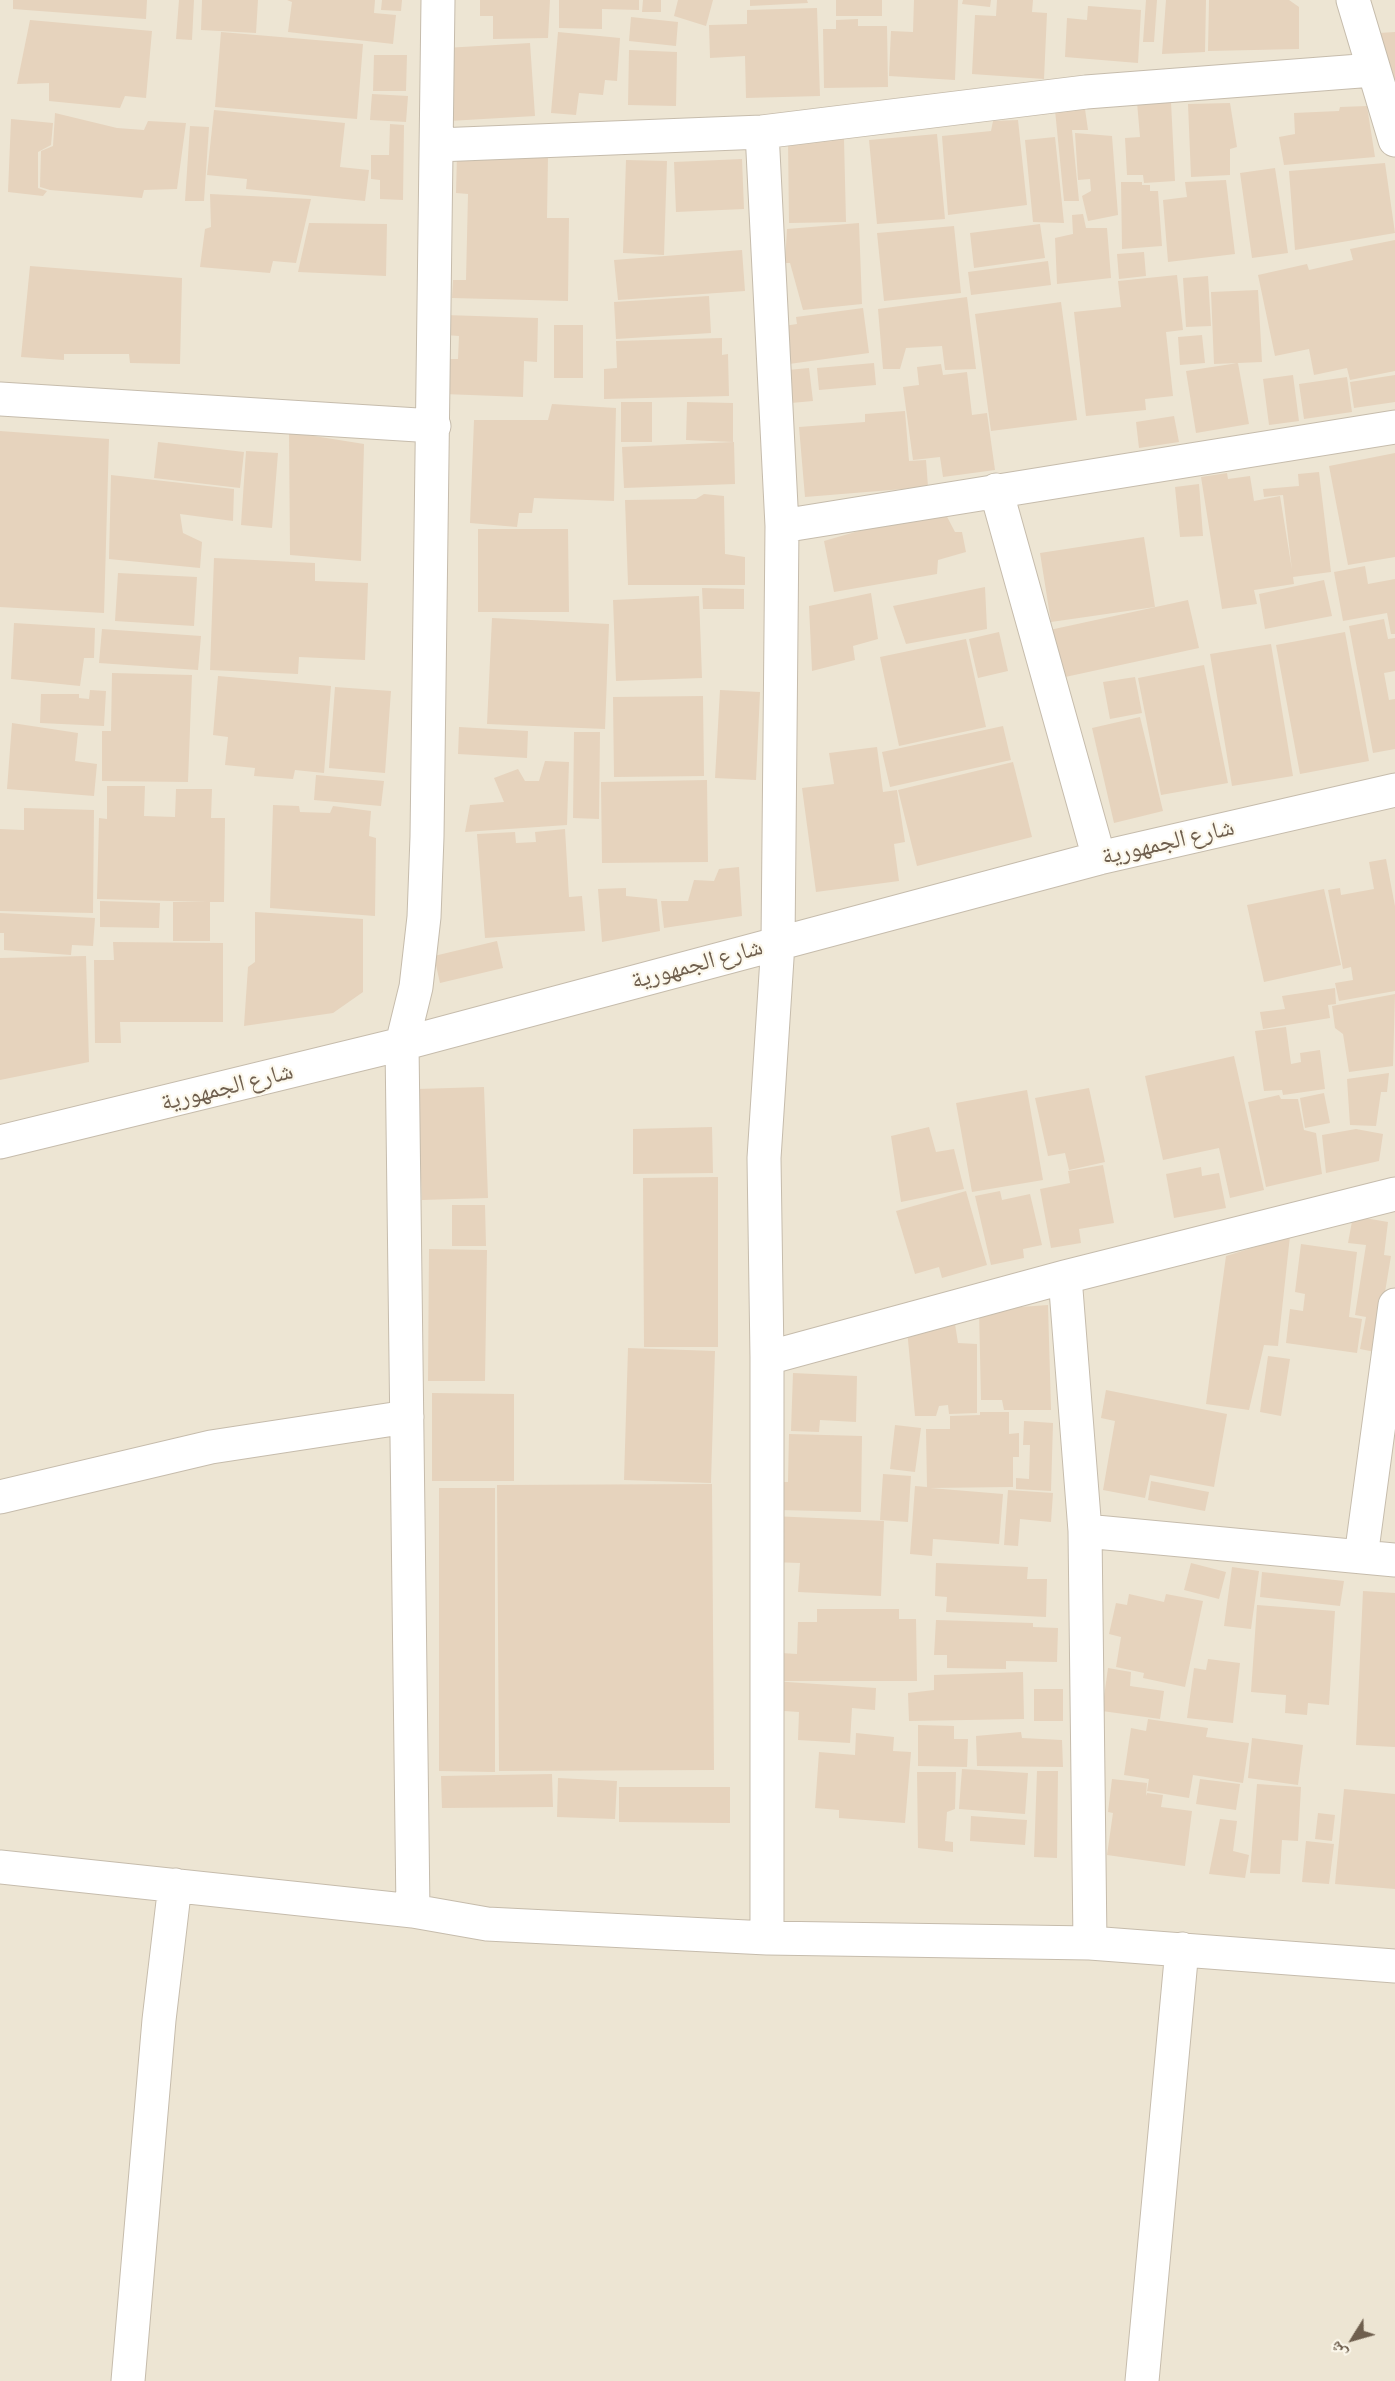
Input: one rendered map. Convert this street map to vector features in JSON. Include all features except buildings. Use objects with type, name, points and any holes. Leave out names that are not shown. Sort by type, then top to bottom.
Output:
[{"type":"street","points":[[413,1911],[402,1044],[416,987],[425,894],[434,426],[438,0]]},
{"type":"street","points":[[1353,0],[1395,140]]},
{"type":"street","points":[[437,145],[762,132],[1086,92],[1373,70]]},
{"type":"street","points":[[762,132],[782,526],[778,943],[764,1158],[767,1358],[767,1938]]},
{"type":"street","points":[[0,399],[434,426]]},
{"type":"street","points":[[782,526],[1395,427]]},
{"type":"street","points":[[996,490],[1099,858]]},
{"type":"street","name":"شارع الجمهورية","points":[[0,1142],[402,1044],[1099,858],[1395,790]]},
{"type":"street","points":[[767,1358],[1065,1277],[1395,1194]]},
{"type":"street","points":[[1065,1277],[1085,1531],[1090,1943]]},
{"type":"street","points":[[1360,1557],[1395,1305]]},
{"type":"street","points":[[0,1497],[211,1447],[407,1417]]},
{"type":"street","points":[[1085,1531],[1395,1560]]},
{"type":"street","points":[[0,1867],[413,1911],[487,1924],[767,1938],[1090,1943],[1395,1966]]},
{"type":"street","points":[[120,2380],[175,1885]]},
{"type":"street","points":[[1142,2381],[1182,1949]]},
{"type":"shaded area","points":[[0,0],[1395,0],[1395,2381],[0,2381]]}]
